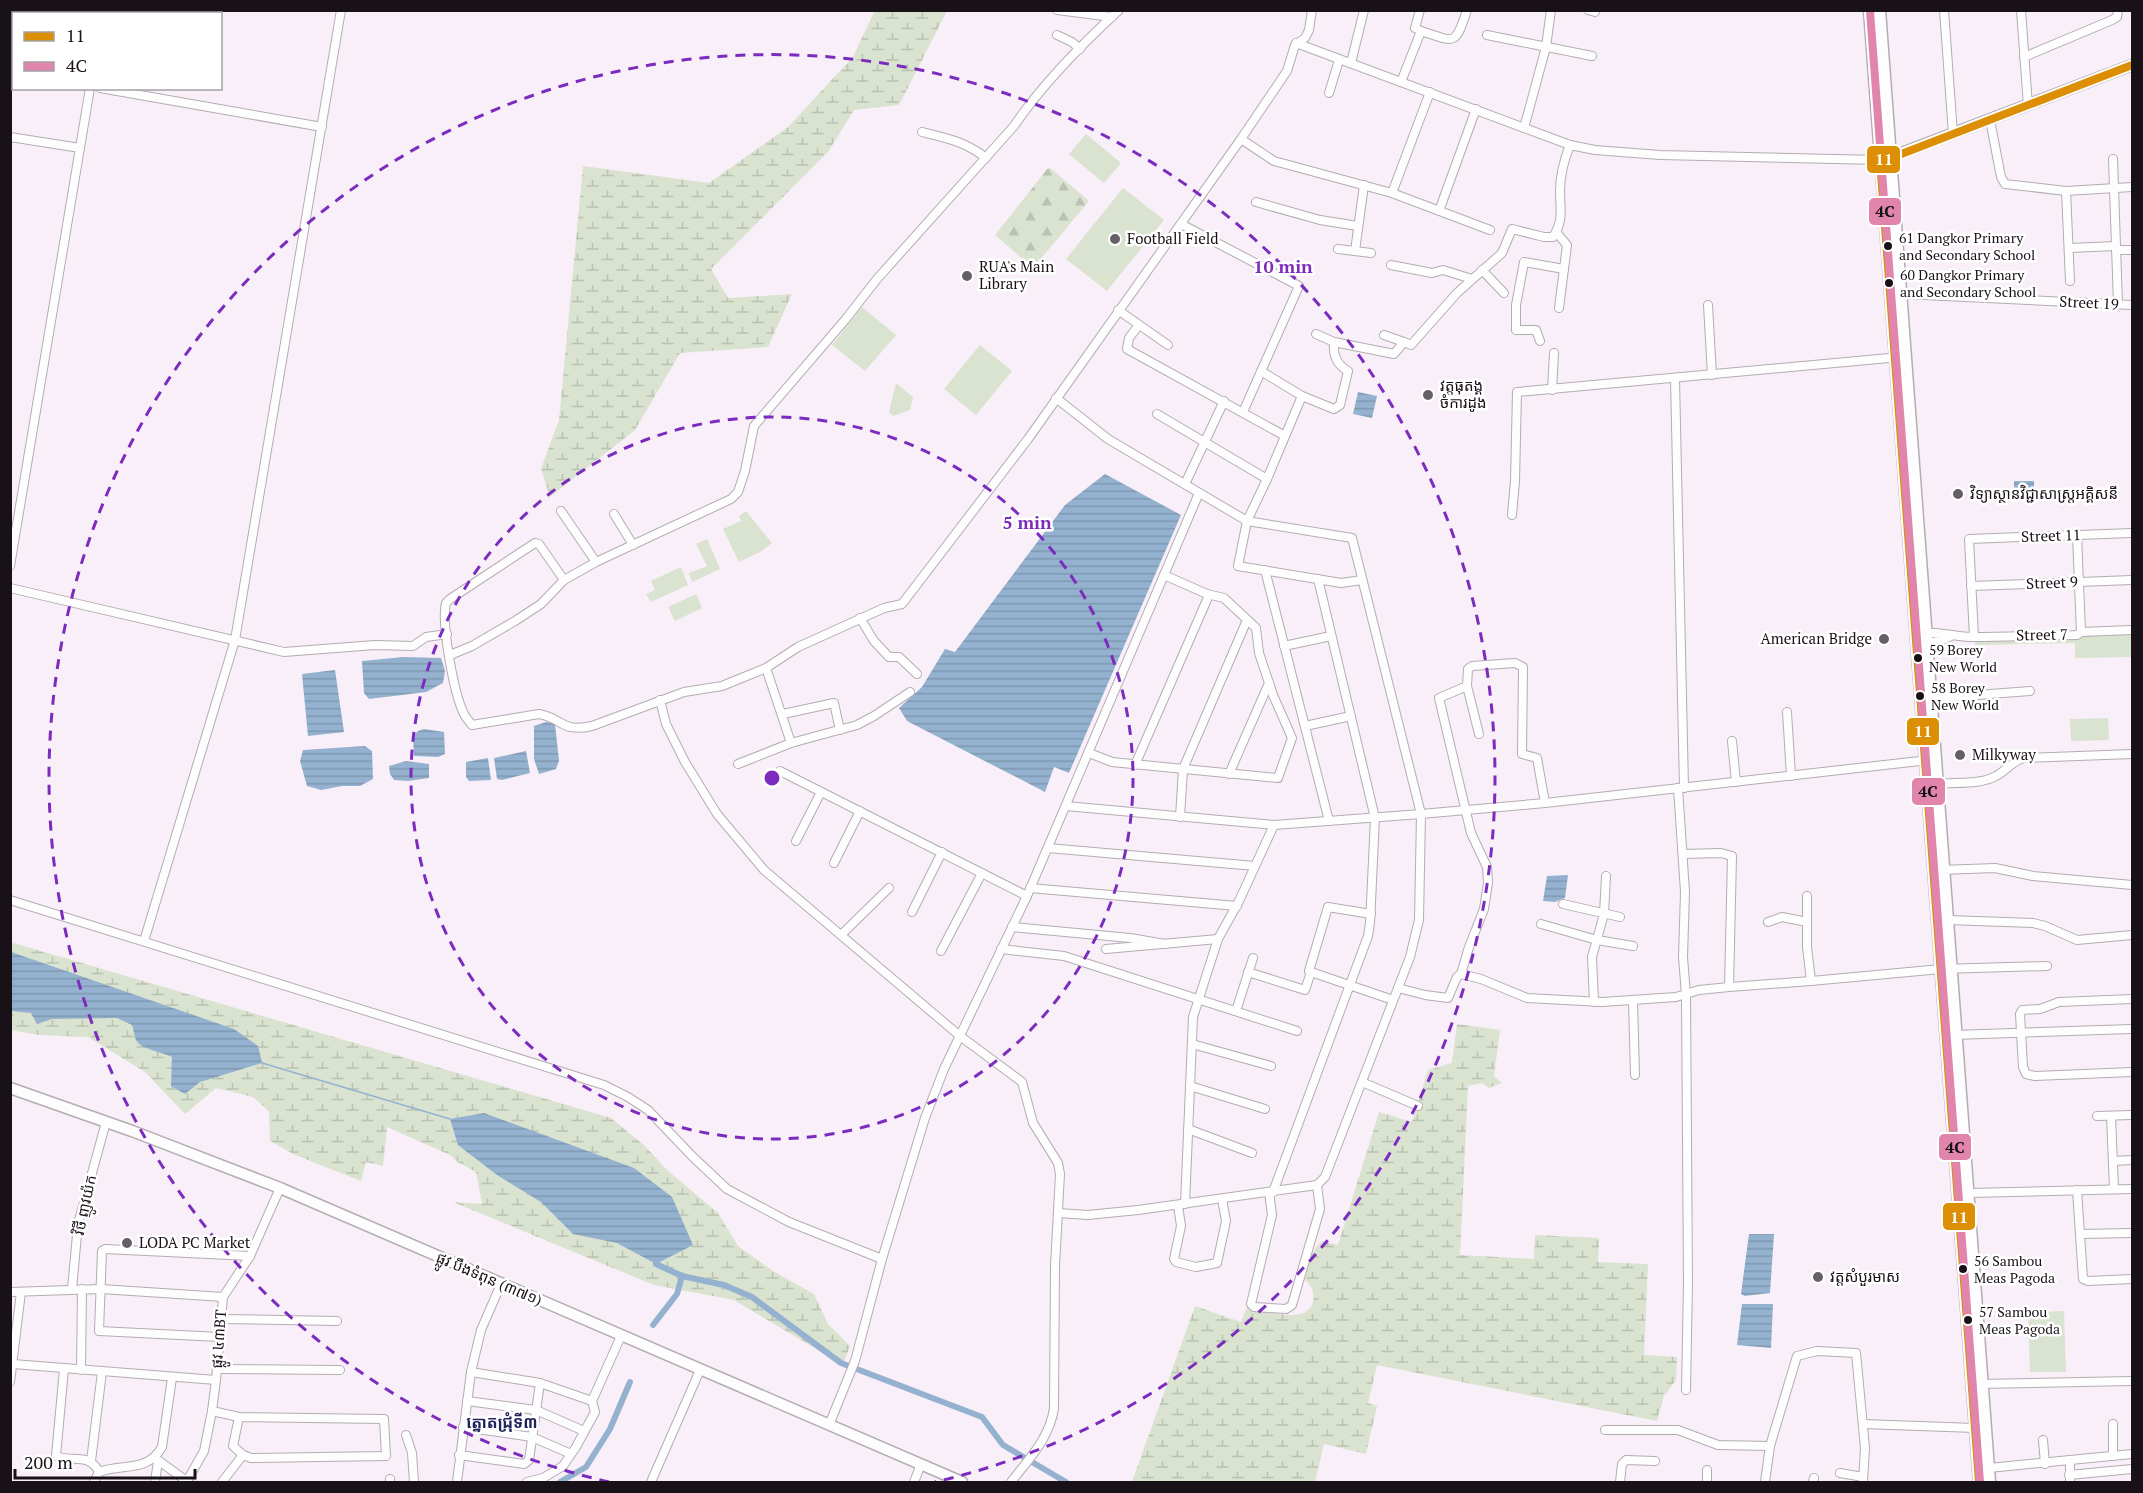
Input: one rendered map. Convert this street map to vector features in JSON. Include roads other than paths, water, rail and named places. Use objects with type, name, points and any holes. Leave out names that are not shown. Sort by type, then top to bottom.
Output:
[{"type":"main road","points":[[1869,10],[1902,294],[1900,357]]},
{"type":"main road","points":[[1880,10],[1886,159],[1900,357],[1978,1384],[1990,1482]]},
{"type":"main road","points":[[1886,159],[2133,65]]},
{"type":"main road","points":[[1931,760],[1938,784],[1939,870],[1948,920],[1946,969]]},
{"type":"main road","points":[[1951,1035],[1969,1193],[1978,1384],[1975,1428],[1979,1482]]},
{"type":"main road","name":"ផ្លូវ បឹងទំពុន (៣៧១)","points":[[10,1088],[280,1188],[962,1482]]},
{"type":"street","points":[[144,941],[235,640],[341,10]]},
{"type":"street","points":[[1057,10],[1116,14]]},
{"type":"street","points":[[564,580],[539,544],[535,543],[447,601],[445,609],[453,679],[463,713],[472,725],[539,714],[547,715],[568,728],[581,728],[684,692],[722,686],[766,668],[798,647],[860,618],[902,603],[978,506],[1241,139],[1287,71],[1296,43],[1305,38],[1309,30],[1312,10]]},
{"type":"street","points":[[1351,63],[1364,10]]},
{"type":"street","points":[[1420,10],[1416,28],[1449,40],[1459,34],[1467,10]]},
{"type":"street","points":[[1524,128],[1545,47],[1551,10]]},
{"type":"street","points":[[1944,10],[1953,134]]},
{"type":"street","points":[[2021,10],[2028,106]]},
{"type":"street","points":[[2024,57],[2112,20],[2117,17],[2118,10]]},
{"type":"street","points":[[450,655],[472,646],[515,621],[541,604],[564,580],[596,562],[731,499],[738,492],[745,471],[754,426],[846,320],[877,279],[987,158],[1067,60],[1116,14]]},
{"type":"street","points":[[1401,82],[1421,31]]},
{"type":"street","points":[[1057,35],[1072,42],[1080,49]]},
{"type":"street","points":[[1487,35],[1592,56]]},
{"type":"street","points":[[1296,43],[1570,145],[1595,150],[1660,154],[1886,159]]},
{"type":"street","points":[[1329,93],[1339,60]]},
{"type":"street","points":[[10,566],[90,90]]},
{"type":"street","points":[[111,90],[322,127]]},
{"type":"street","points":[[1392,193],[1430,92]]},
{"type":"street","points":[[1439,211],[1476,109]]},
{"type":"street","points":[[1990,120],[2001,177],[2005,184],[2066,191],[2133,187]]},
{"type":"street","points":[[922,132],[960,142],[972,147],[987,158]]},
{"type":"street","points":[[10,137],[80,148]]},
{"type":"street","points":[[1241,139],[1274,160],[1392,193],[1490,230]]},
{"type":"street","points":[[1384,335],[1411,345],[1457,293],[1502,253],[1512,228],[1550,238],[1556,232],[1562,215],[1561,176],[1570,145]]},
{"type":"street","points":[[2113,159],[2118,304]]},
{"type":"street","points":[[1355,251],[1364,185]]},
{"type":"street","points":[[2066,191],[2070,281]]},
{"type":"street","points":[[1256,202],[1320,220],[1358,226]]},
{"type":"street","points":[[1180,224],[1299,286],[1243,412]]},
{"type":"street","points":[[1556,232],[1567,245],[1559,308]]},
{"type":"street","points":[[2069,248],[2133,250]]},
{"type":"street","points":[[1338,249],[1371,253]]},
{"type":"street","points":[[1540,341],[1536,330],[1516,330],[1516,305],[1524,262],[1564,269]]},
{"type":"street","points":[[1391,265],[1432,273],[1443,270],[1472,279]]},
{"type":"street","points":[[1482,270],[1504,293]]},
{"type":"street","name":"Street 19","points":[[1902,294],[2133,305]]},
{"type":"street","points":[[1708,305],[1712,375]]},
{"type":"street","points":[[1118,310],[1168,345]]},
{"type":"street","points":[[1139,325],[1130,338],[1127,349],[1286,436]]},
{"type":"street","points":[[1316,334],[1334,342],[1394,354],[1404,342]]},
{"type":"street","points":[[1261,371],[1302,396],[1334,409],[1340,405],[1348,371],[1339,365],[1336,359],[1333,351],[1334,342]]},
{"type":"street","points":[[1552,390],[1554,353]]},
{"type":"street","points":[[1512,515],[1517,392],[1900,357]]},
{"type":"street","points":[[1675,379],[1681,788],[1685,891],[1683,957],[1686,995],[1688,1283],[1686,1390]]},
{"type":"street","points":[[1302,396],[1247,521],[1238,566],[1341,583],[1362,580]]},
{"type":"street","points":[[1056,398],[1108,439],[1247,521],[1352,537],[1421,814],[1419,920],[1410,957],[1329,1171],[1317,1185],[1182,1205],[1088,1215],[1058,1213]]},
{"type":"street","points":[[1185,484],[1224,401]]},
{"type":"street","points":[[1157,414],[1267,478]]},
{"type":"street","points":[[829,1425],[855,1360],[882,1259],[925,1118],[944,1069],[1029,892],[1199,493]]},
{"type":"street","points":[[561,511],[596,562]]},
{"type":"street","points":[[614,514],[633,545]]},
{"type":"street","name":"Street 11","points":[[1971,586],[1969,539],[2133,533]]},
{"type":"street","points":[[2077,535],[2080,632]]},
{"type":"street","points":[[1264,570],[1329,821]]},
{"type":"street","points":[[1089,753],[1112,762],[1134,765],[1278,778],[1292,738],[1259,653],[1256,628],[1224,598],[1209,595],[1164,575]]},
{"type":"street","points":[[1317,1185],[1320,1209],[1292,1305],[1286,1309],[1254,1307],[1251,1304],[1272,1215],[1271,1192],[1368,936],[1371,914],[1375,818],[1318,579]]},
{"type":"street","name":"Street 9","points":[[1971,586],[2133,580]]},
{"type":"street","points":[[1971,586],[1974,637]]},
{"type":"street","points":[[10,588],[284,652],[375,645],[414,646],[426,637],[447,634]]},
{"type":"street","points":[[1134,765],[1209,595]]},
{"type":"street","points":[[860,618],[874,641],[889,657],[899,657],[917,674]]},
{"type":"street","points":[[1180,817],[1183,769],[1247,620]]},
{"type":"street","name":"Street 7","points":[[1922,638],[1941,641],[1951,636],[2077,635],[2080,632],[2133,630]]},
{"type":"street","points":[[1284,646],[1331,636]]},
{"type":"street","points":[[1479,734],[1467,686],[1468,669],[1472,666],[1515,663],[1523,667],[1522,754],[1537,758],[1545,803]]},
{"type":"street","points":[[766,668],[791,742]]},
{"type":"street","points":[[1229,774],[1269,683]]},
{"type":"street","points":[[1398,988],[1448,998],[1457,977],[1461,974],[1468,947],[1484,909],[1488,883],[1487,867],[1471,833],[1439,698],[1467,686]]},
{"type":"street","points":[[1926,699],[2030,691]]},
{"type":"street","points":[[738,764],[791,742],[857,725],[910,692]]},
{"type":"street","points":[[660,700],[666,724],[685,762],[717,814],[764,870],[960,1036],[1022,1082],[1034,1123],[1059,1168],[1055,1266],[1054,1408],[1050,1425],[1036,1450],[1011,1482]]},
{"type":"street","points":[[783,714],[834,703],[840,730]]},
{"type":"street","points":[[1787,712],[1791,776]]},
{"type":"street","points":[[1305,726],[1351,716]]},
{"type":"street","points":[[1732,741],[1736,782]]},
{"type":"street","points":[[1938,784],[1987,780],[1999,775],[2016,760],[2024,758],[2133,754]]},
{"type":"street","points":[[1066,806],[1274,825],[1545,803],[1931,760]]},
{"type":"street","points":[[780,771],[982,873],[1029,892],[1237,906]]},
{"type":"street","points":[[796,841],[821,792]]},
{"type":"street","points":[[834,863],[860,811]]},
{"type":"street","points":[[1222,1199],[1226,1221],[1217,1263],[1192,1266],[1175,1261],[1181,1226],[1193,1017],[1218,939],[1237,906],[1274,825]]},
{"type":"street","points":[[1048,848],[1255,866]]},
{"type":"street","points":[[912,912],[942,852]]},
{"type":"street","points":[[1683,854],[1721,853],[1732,856],[1729,987]]},
{"type":"street","points":[[1939,870],[1995,868],[2032,876],[2133,885]]},
{"type":"street","points":[[941,951],[982,873]]},
{"type":"street","points":[[1594,1002],[1592,957],[1604,914],[1606,876]]},
{"type":"street","points":[[841,935],[889,888]]},
{"type":"street","points":[[1807,896],[1807,946],[1811,981]]},
{"type":"street","points":[[10,900],[604,1085],[648,1110],[727,1189],[789,1222],[882,1259]]},
{"type":"street","points":[[1563,904],[1620,917]]},
{"type":"street","points":[[1248,972],[1305,990],[1328,907],[1371,914]]},
{"type":"street","points":[[1768,922],[1782,917],[1807,922]]},
{"type":"street","points":[[1948,920],[2033,923],[2078,940],[2133,934]]},
{"type":"street","points":[[1540,924],[1597,940],[1633,946]]},
{"type":"street","points":[[1012,927],[1130,938],[1165,944]]},
{"type":"street","points":[[1106,949],[1218,939]]},
{"type":"street","points":[[1002,949],[1064,956],[1297,1031]]},
{"type":"street","points":[[1236,1011],[1253,958]]},
{"type":"street","points":[[1461,974],[1481,979],[1527,998],[1594,1002],[1633,1001],[1686,995],[1699,990],[1946,969],[2047,966]]},
{"type":"street","points":[[1311,972],[1393,1000]]},
{"type":"street","points":[[2133,999],[2059,1002],[2040,1009],[2022,1010],[2021,1033],[2023,1067],[2026,1074],[2035,1076],[2133,1072]]},
{"type":"street","points":[[1633,1001],[1635,1075]]},
{"type":"street","points":[[1951,1035],[2133,1029]]},
{"type":"street","points":[[1192,1044],[1271,1066]]},
{"type":"street","points":[[1362,1082],[1418,1106]]},
{"type":"street","points":[[1190,1086],[1265,1109]]},
{"type":"street","points":[[2097,1116],[2133,1115]]},
{"type":"street","points":[[2111,1116],[2114,1189]]},
{"type":"street","name":"វិថី ញូវយ៉ក","points":[[81,1370],[77,1289],[78,1224],[106,1122]]},
{"type":"street","points":[[1188,1129],[1252,1153]]},
{"type":"street","points":[[2113,1161],[2133,1160]]},
{"type":"street","name":"ផ្លូវ ៤៣BT","points":[[13,1364],[216,1380],[223,1297],[250,1256],[280,1188]]},
{"type":"street","points":[[1969,1193],[2133,1189]]},
{"type":"street","points":[[2077,1190],[2083,1279],[2088,1281],[2133,1280]]},
{"type":"street","points":[[2080,1234],[2133,1233]]},
{"type":"street","points":[[220,1337],[99,1331],[102,1251],[105,1248],[250,1256]]},
{"type":"street","points":[[457,1482],[471,1372],[481,1330],[501,1284]]},
{"type":"street","points":[[10,1292],[101,1289],[223,1297]]},
{"type":"street","points":[[10,1382],[21,1292]]},
{"type":"street","points":[[220,1318],[337,1321]]},
{"type":"street","points":[[526,1482],[543,1478],[563,1466],[571,1454],[595,1412],[592,1401],[621,1336]]},
{"type":"street","points":[[1765,1482],[1770,1446],[1784,1405],[1793,1363],[1797,1356],[1817,1351],[1856,1353],[1863,1424],[1863,1480],[1839,1473]]},
{"type":"street","points":[[64,1369],[56,1456],[91,1461],[99,1472]]},
{"type":"street","points":[[217,1369],[340,1370]]},
{"type":"street","points":[[651,1482],[700,1370]]},
{"type":"street","points":[[91,1461],[102,1372]]},
{"type":"street","points":[[471,1372],[540,1383],[592,1401]]},
{"type":"street","points":[[155,1482],[172,1378]]},
{"type":"street","points":[[157,1460],[188,1482],[204,1451],[216,1380]]},
{"type":"street","points":[[1978,1384],[2133,1381]]},
{"type":"street","points":[[459,1455],[524,1464],[529,1460],[540,1383]]},
{"type":"street","points":[[467,1401],[536,1410],[584,1431]]},
{"type":"street","points":[[212,1411],[239,1417],[386,1420],[385,1457],[253,1459],[243,1455],[233,1444],[239,1417]]},
{"type":"street","points":[[1863,1424],[1975,1428]]},
{"type":"street","points":[[2113,1424],[2113,1456]]},
{"type":"street","points":[[463,1427],[532,1437],[571,1454]]},
{"type":"street","points":[[1605,1430],[1678,1430],[1718,1445],[1770,1446]]},
{"type":"street","points":[[406,1435],[412,1453],[414,1482]]},
{"type":"street","points":[[2043,1440],[2045,1464]]},
{"type":"street","points":[[1989,1468],[2133,1454]]},
{"type":"street","points":[[222,1482],[243,1455]]},
{"type":"street","points":[[99,1472],[138,1466],[157,1460]]},
{"type":"street","points":[[1620,1482],[1622,1464],[1626,1460],[1655,1461]]},
{"type":"street","points":[[2070,1460],[2070,1479],[2133,1469]]},
{"type":"street","points":[[914,1482],[921,1464]]},
{"type":"street","points":[[1707,1470],[1707,1482]]},
{"type":"street","points":[[94,1482],[99,1472]]},
{"type":"water","points":[[1358,392],[1377,396],[1372,418],[1353,414]]},
{"type":"water","points":[[1105,474],[1181,515],[1069,773],[1054,767],[1045,792],[907,721],[899,708],[922,687],[945,649],[955,652],[1065,505]]},
{"type":"water","points":[[2014,481],[2034,481],[2034,497],[2029,497],[2029,501],[2014,501]]},
{"type":"water","points":[[403,657],[441,658],[445,671],[443,683],[426,692],[369,699],[364,693],[362,661]]},
{"type":"water","points":[[335,670],[344,732],[308,736],[302,674]]},
{"type":"water","points":[[546,722],[555,724],[559,761],[556,769],[539,774],[534,759],[534,726]]},
{"type":"water","points":[[424,729],[444,732],[445,754],[438,757],[414,756],[413,736]]},
{"type":"water","points":[[365,746],[372,751],[373,779],[360,786],[342,786],[321,790],[307,786],[300,761],[303,750]]},
{"type":"water","points":[[526,751],[530,773],[502,780],[497,779],[494,758]]},
{"type":"water","points":[[488,758],[491,780],[469,781],[466,777],[466,762]]},
{"type":"water","points":[[406,761],[429,764],[429,778],[394,780],[389,766]]},
{"type":"water","points":[[1568,875],[1565,898],[1555,902],[1543,901],[1547,876]]},
{"type":"water","points":[[11,952],[234,1029],[258,1046],[262,1063],[200,1082],[185,1094],[171,1086],[172,1057],[138,1043],[132,1025],[117,1018],[52,1019],[37,1024],[31,1013],[11,1011]]},
{"type":"water","points":[[484,1113],[634,1168],[672,1197],[693,1245],[656,1264],[617,1243],[573,1234],[541,1202],[497,1175],[458,1145],[450,1119]]},
{"type":"water","points":[[1749,1234],[1774,1234],[1770,1293],[1745,1296],[1741,1294]]},
{"type":"water","points":[[1742,1304],[1773,1304],[1771,1348],[1737,1345]]},
{"type":"waterway","points":[[262,1063],[450,1119]]},
{"type":"waterway","points":[[656,1264],[682,1276],[724,1285],[752,1297],[841,1363],[982,1417],[1003,1445],[1066,1482]]},
{"type":"waterway","points":[[653,1325],[677,1294],[682,1276]]},
{"type":"waterway","points":[[560,1482],[586,1467],[610,1429],[630,1382]]},
{"type":"place","name":"Football Field","points":[[1115,239]]},
{"type":"place","name":"61 Dangkor Primary and Secondary School","points":[[1888,246]]},
{"type":"place","name":"RUA's Main Library","points":[[967,276]]},
{"type":"place","name":"60 Dangkor Primary and Secondary School","points":[[1889,283]]},
{"type":"place","name":"វត្តធុតង្គ ចំការដូង","points":[[1428,395]]},
{"type":"place","name":"វិទ្យាស្ថានវិជ្ជាសាស្រ្តអគ្គិសនី","points":[[1958,494]]},
{"type":"place","name":"American Bridge","points":[[1884,639]]},
{"type":"place","name":"59 Borey New World","points":[[1918,658]]},
{"type":"place","name":"58 Borey New World","points":[[1920,696]]},
{"type":"place","name":"Milkyway","points":[[1960,755]]},
{"type":"place","name":"LODA PC Market","points":[[127,1243]]},
{"type":"place","name":"56 Sambou Meas Pagoda","points":[[1963,1269]]},
{"type":"place","name":"វត្តសំបួរមាស","points":[[1818,1277]]},
{"type":"place","name":"57 Sambou Meas Pagoda","points":[[1968,1320]]},
{"type":"district","name":"ត្នោតជ្រុំទី៣","points":[[502,1422]]}]
